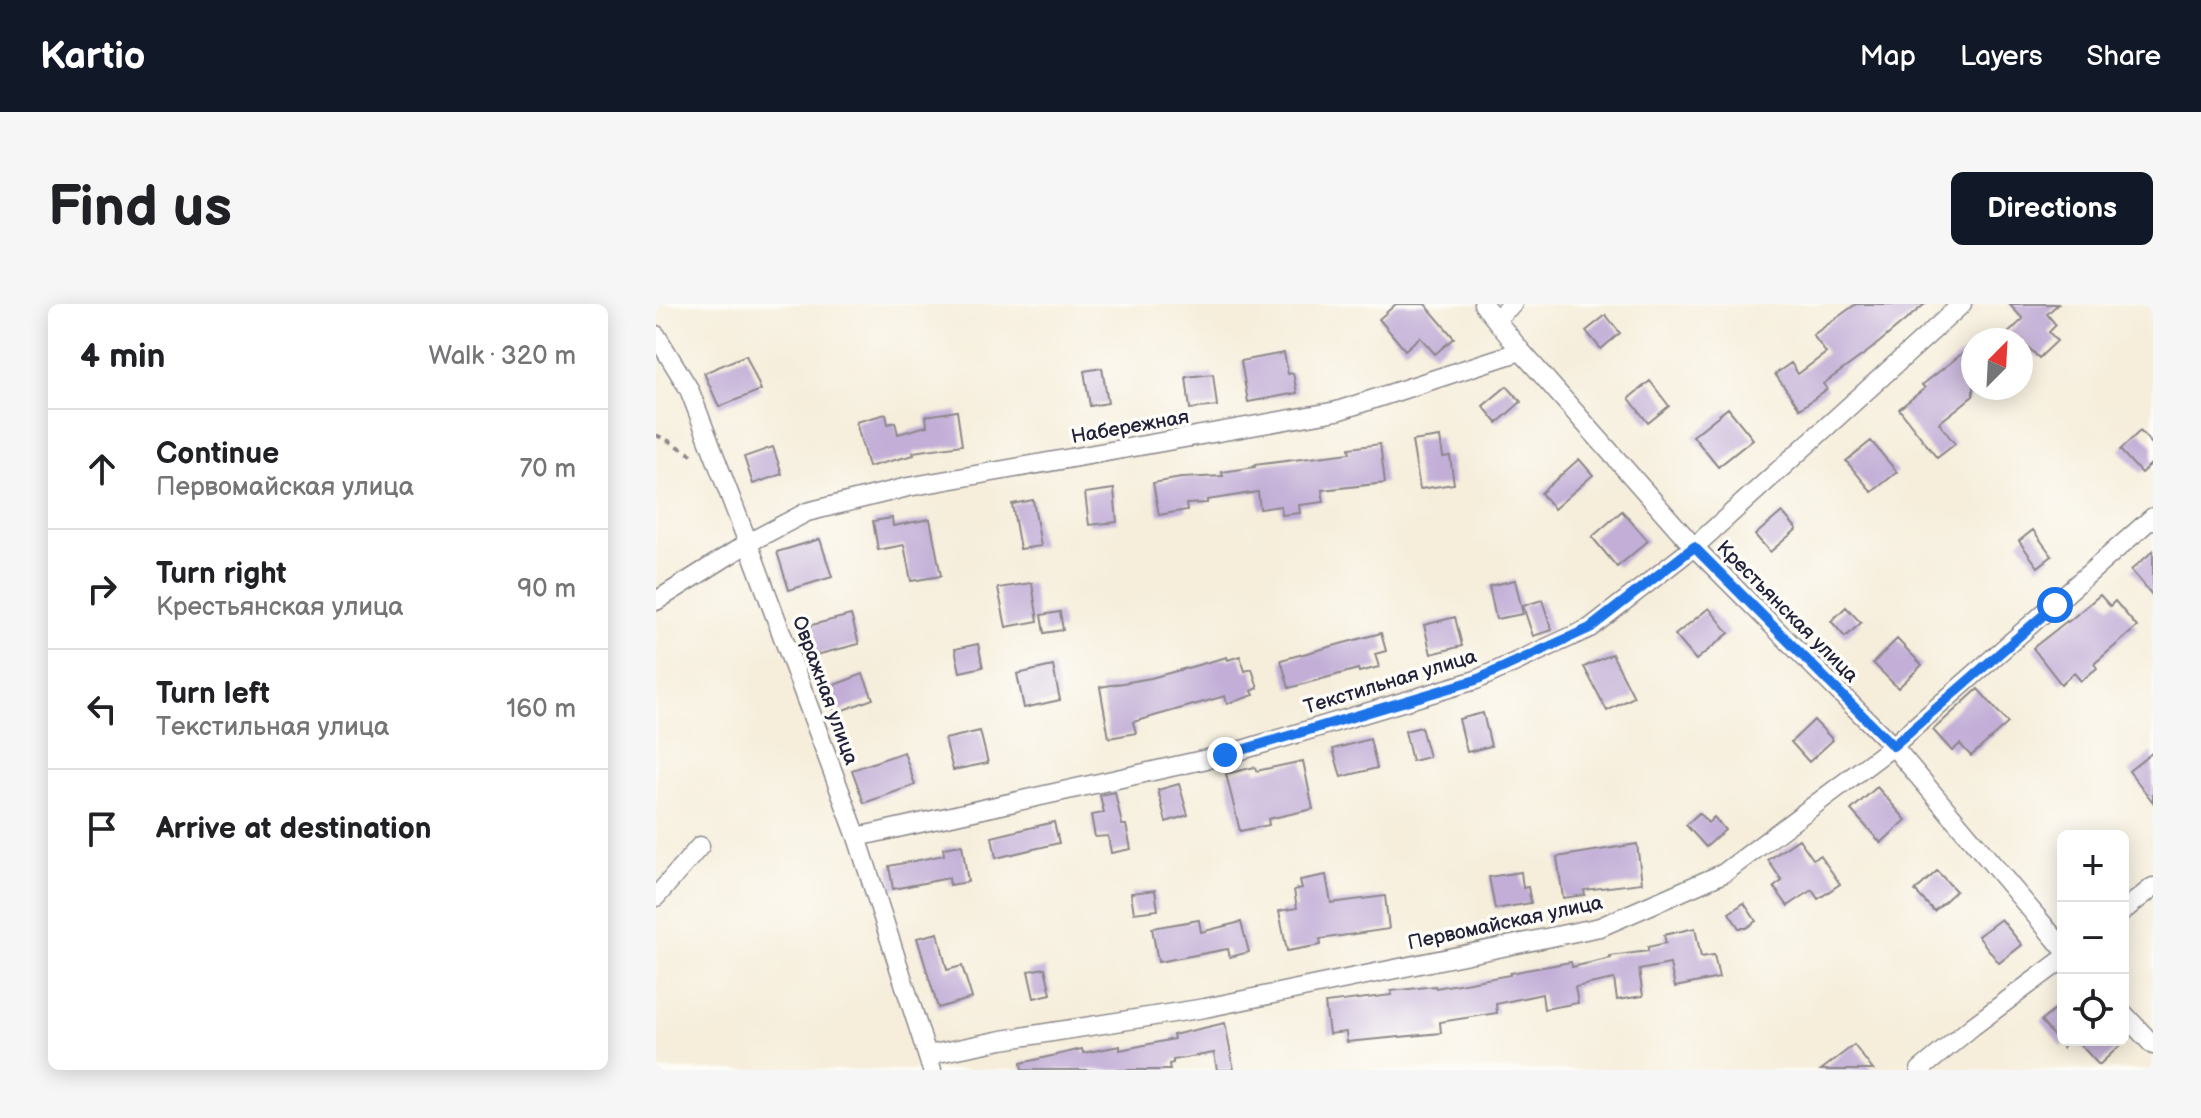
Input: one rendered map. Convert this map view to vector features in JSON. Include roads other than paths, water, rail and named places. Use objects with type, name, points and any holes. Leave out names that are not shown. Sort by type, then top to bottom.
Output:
[{"type":"street","name":"Крестьянская улица","points":[[1483,304],[1694,547],[1893,746],[2057,941]]},
{"type":"street","points":[[1496,318],[1513,304]]},
{"type":"street","name":"Текстильная улица","points":[[857,837],[1225,755],[1476,680],[1590,628],[1694,547],[1962,304]]},
{"type":"street","name":"Овражная улица","points":[[656,335],[689,389],[748,543],[857,837],[930,1062]]},
{"type":"street","name":"Набережная","points":[[656,601],[748,543],[807,512],[908,487],[1337,411],[1521,351]]},
{"type":"street","name":"Первомайская улица","points":[[930,1062],[1002,1040],[1205,1008],[1600,927],[1724,873],[1893,746],[2153,517]]},
{"type":"street","points":[[656,897],[700,846]]},
{"type":"street","points":[[2129,906],[2153,887]]},
{"type":"street","points":[[1920,1070],[2057,963]]},
{"type":"street","points":[[2129,1019],[2153,1045]]}]
